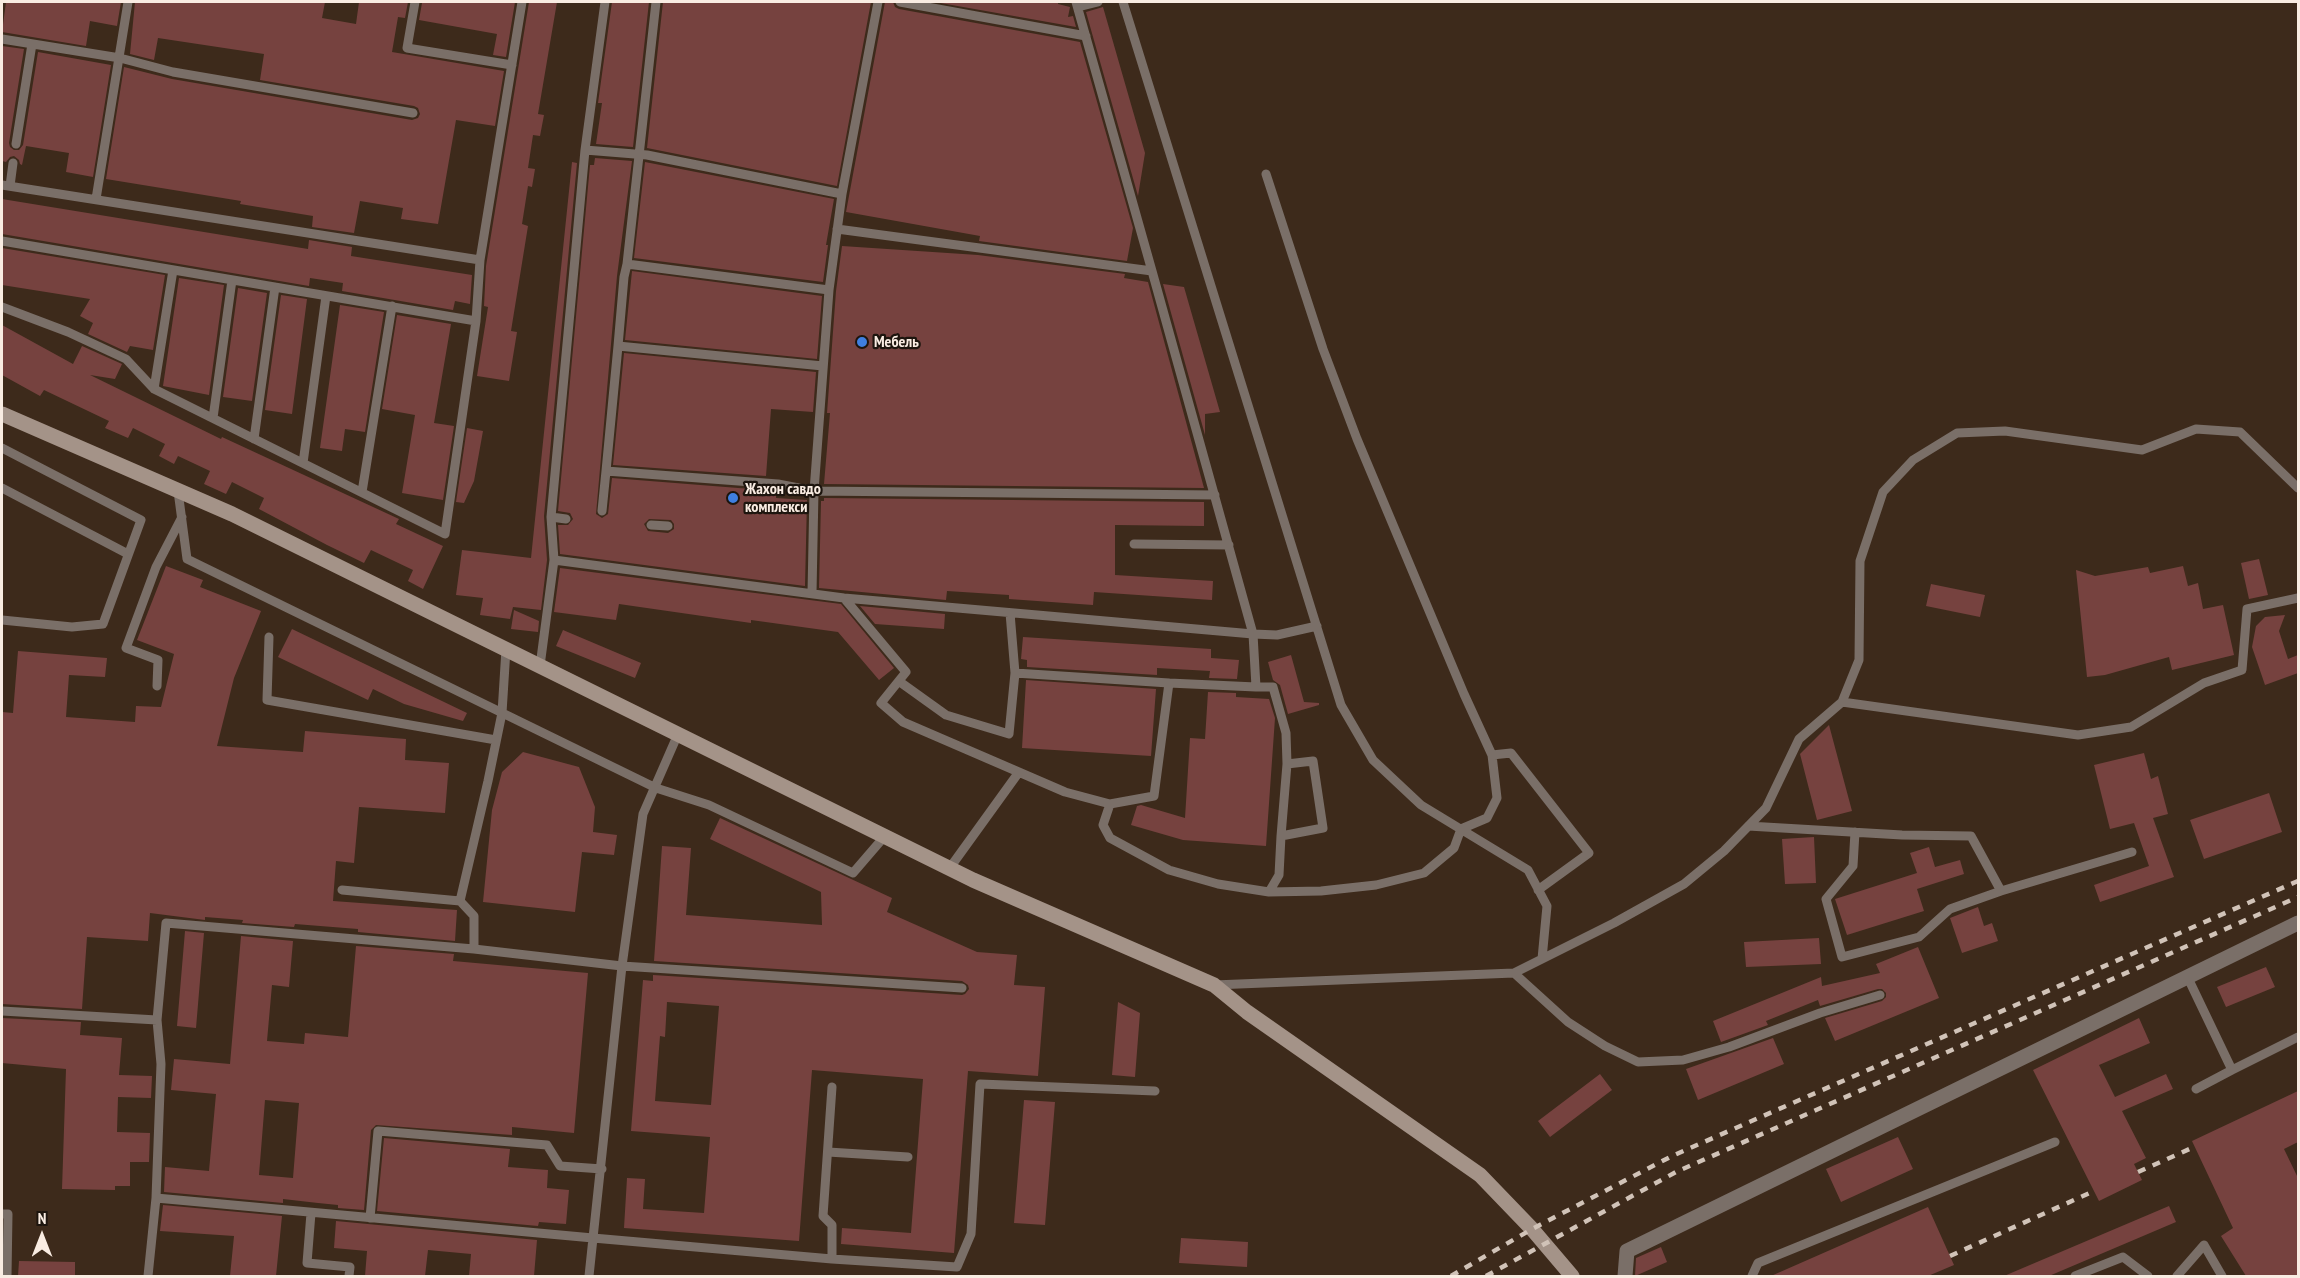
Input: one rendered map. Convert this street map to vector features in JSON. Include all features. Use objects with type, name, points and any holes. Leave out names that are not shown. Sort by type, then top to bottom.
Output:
[{"type":"main road","points":[[2,414],[232,514],[949,869],[1214,985],[1247,1012],[1480,1174],[1572,1276]]},
{"type":"street","points":[[1624,1276],[1627,1251],[2298,923]]},
{"type":"lane","points":[[96,199],[128,2]]},
{"type":"lane","points":[[415,2],[407,48],[512,65]]},
{"type":"lane","points":[[2,307],[68,332],[126,359],[154,389],[445,534],[477,321],[480,260],[522,2]]},
{"type":"lane","points":[[540,666],[554,560],[551,517],[585,150],[605,2]]},
{"type":"lane","points":[[602,511],[624,277],[656,2]]},
{"type":"lane","points":[[812,594],[814,491],[829,290],[842,194],[878,2]]},
{"type":"lane","points":[[900,2],[1086,36]]},
{"type":"lane","points":[[1098,2],[1077,4],[1253,634],[1256,687]]},
{"type":"lane","points":[[1123,2],[1341,705],[1373,760],[1421,805],[1528,870],[1547,906],[1542,959]]},
{"type":"lane","points":[[2,39],[120,58],[172,72],[413,112]]},
{"type":"lane","points":[[16,144],[32,44]]},
{"type":"lane","points":[[585,150],[640,155],[842,194]]},
{"type":"lane","points":[[13,163],[6,186],[480,260]]},
{"type":"lane","points":[[1110,804],[1103,825],[1110,838],[1169,870],[1218,884],[1269,892],[1321,891],[1376,885],[1424,873],[1454,848],[1461,829],[1487,818],[1497,798],[1492,755],[1464,694],[1354,429],[1323,349],[1266,174]]},
{"type":"lane","points":[[837,229],[1152,271]]},
{"type":"lane","points":[[2,241],[477,321]]},
{"type":"lane","points":[[627,264],[829,290]]},
{"type":"lane","points":[[154,389],[173,270]]},
{"type":"lane","points":[[213,418],[232,280]]},
{"type":"lane","points":[[254,439],[275,287]]},
{"type":"lane","points":[[303,463],[326,296]]},
{"type":"lane","points":[[362,492],[392,306]]},
{"type":"lane","points":[[618,346],[823,366]]},
{"type":"lane","points":[[1214,985],[1514,973],[1614,923],[1684,884],[1724,851],[1766,808],[1799,739],[1842,702],[1859,660],[1860,561],[1882,492],[1913,460],[1957,433],[2005,430],[2142,450],[2196,429],[2240,432],[2298,488]]},
{"type":"lane","points":[[2,448],[141,520],[103,624],[72,627],[2,620]]},
{"type":"lane","points":[[606,471],[778,484],[814,491],[1215,495]]},
{"type":"lane","points":[[2,488],[128,554]]},
{"type":"lane","points":[[178,491],[187,559],[656,788],[709,806],[853,873],[884,837]]},
{"type":"lane","points":[[157,686],[158,660],[126,648],[156,567],[182,517]]},
{"type":"lane","points":[[551,517],[566,519]]},
{"type":"lane","points":[[651,525],[668,526]]},
{"type":"lane","points":[[802,536],[813,537]]},
{"type":"lane","points":[[1134,544],[1229,545]]},
{"type":"lane","points":[[554,560],[844,598],[1010,613],[1253,634],[1277,635],[1317,626]]},
{"type":"lane","points":[[844,598],[906,672],[881,703],[903,722],[1065,792],[1110,804],[1154,796],[1169,682]]},
{"type":"lane","points":[[1842,702],[2078,735],[2131,727],[2204,683],[2242,670],[2247,609],[2298,598]]},
{"type":"lane","points":[[900,682],[946,715],[1009,734],[1015,673],[1010,613]]},
{"type":"lane","points":[[269,637],[267,700],[496,740]]},
{"type":"lane","points":[[460,901],[502,713],[506,649]]},
{"type":"lane","points":[[1015,673],[1273,687],[1286,733],[1287,764],[1278,875],[1269,892]]},
{"type":"lane","points":[[589,1276],[622,966],[643,814],[678,734]]},
{"type":"lane","points":[[1492,755],[1511,753],[1589,854],[1538,890]]},
{"type":"lane","points":[[1281,836],[1323,828],[1313,761],[1287,764]]},
{"type":"lane","points":[[949,869],[1019,772]]},
{"type":"lane","points":[[1748,826],[1971,836],[2001,891]]},
{"type":"lane","points":[[1855,832],[1853,866],[1826,899],[1842,957],[1919,937],[1950,909],[2001,891],[2132,852]]},
{"type":"lane","points":[[342,890],[460,901],[474,916],[474,949]]},
{"type":"lane","points":[[148,1276],[156,1198],[161,1064],[157,1020],[166,923],[474,949],[622,966],[963,988]]},
{"type":"lane","points":[[1514,973],[1568,1022],[1605,1046],[1638,1062],[1683,1060],[1729,1047],[1820,1013],[1880,995]]},
{"type":"lane","points":[[2187,976],[2232,1070]]},
{"type":"lane","points":[[2,1011],[157,1020]]},
{"type":"lane","points":[[2196,1089],[2298,1037]]},
{"type":"lane","points":[[156,1198],[956,1272],[971,1234],[980,1084],[1155,1091]]},
{"type":"lane","points":[[832,1087],[823,1216],[832,1225],[832,1259]]},
{"type":"lane","points":[[370,1218],[378,1131],[546,1145],[560,1166],[602,1169]]},
{"type":"lane","points":[[1752,1276],[1758,1263],[2055,1142]]},
{"type":"lane","points":[[828,1152],[908,1157]]},
{"type":"lane","points":[[311,1213],[307,1263],[350,1267],[349,1276]]},
{"type":"lane","points":[[2,1214],[8,1214],[7,1276]]},
{"type":"lane","points":[[2177,1276],[2204,1245],[2222,1276]]},
{"type":"lane","points":[[2076,1276],[2123,1257],[2148,1276]]},
{"type":"building","points":[[6,2],[121,2],[117,26],[90,21],[86,46],[2,32]]},
{"type":"building","points":[[135,2],[325,2],[322,18],[356,24],[359,2],[408,2],[405,18],[398,17],[392,52],[504,71],[495,126],[456,120],[438,224],[401,219],[403,208],[360,201],[354,233],[312,227],[313,216],[240,204],[241,201],[106,179],[124,67],[172,79],[412,120],[418,118],[420,114],[418,108],[414,106],[260,80],[264,54],[158,38],[154,60],[130,54]]},
{"type":"building","points":[[515,2],[506,57],[493,55],[497,34],[419,20],[422,3]]},
{"type":"building","points":[[529,2],[557,2],[538,114],[544,115],[540,136],[533,135],[528,168],[535,169],[532,187],[528,186],[522,224],[528,226],[511,331],[517,332],[509,381],[477,376],[488,307],[484,306],[486,266]]},
{"type":"building","points":[[612,2],[649,2],[633,147],[596,144],[602,103],[598,103]]},
{"type":"building","points":[[663,2],[871,2],[837,186],[647,148]]},
{"type":"building","points":[[885,2],[893,2],[899,9],[1080,42],[1133,228],[1127,261],[979,241],[980,236],[846,212]]},
{"type":"building","points":[[935,2],[1058,2],[1058,4],[1070,7],[1068,17],[1073,16],[1076,27]]},
{"type":"building","points":[[1103,7],[1145,153],[1138,196],[1086,12]]},
{"type":"building","points":[[2,46],[24,49],[9,143],[14,150],[19,150],[23,145],[38,52],[111,65],[93,177],[66,172],[69,153],[26,146],[22,165],[14,156],[6,162],[2,161]]},
{"type":"building","points":[[595,158],[632,161],[617,276],[596,514],[602,518],[608,514],[612,478],[776,491],[776,498],[807,500],[805,586],[560,554],[558,525],[568,525],[573,519],[570,513],[558,511],[590,165],[594,165]],"holes":[[[649,519],[671,520],[674,529],[668,533],[648,531],[644,524]]]},
{"type":"building","points":[[572,162],[577,163],[544,516],[547,560],[541,610],[513,607],[510,619],[480,615],[483,598],[456,595],[462,550],[531,558]]},
{"type":"building","points":[[645,162],[834,199],[826,245],[828,245],[823,282],[634,258]]},
{"type":"building","points":[[2,199],[308,249],[309,240],[352,247],[351,256],[472,275],[470,304],[455,301],[453,310],[342,291],[343,283],[310,278],[309,286],[2,234]]},
{"type":"building","points":[[842,246],[978,255],[1125,274],[1124,278],[1148,282],[1204,488],[824,484],[836,291]]},
{"type":"building","points":[[2,248],[165,275],[153,350],[130,346],[127,352],[88,334],[93,323],[80,316],[90,299],[2,285]]},
{"type":"building","points":[[632,271],[822,296],[817,359],[625,340]]},
{"type":"building","points":[[179,278],[224,285],[209,395],[163,386]]},
{"type":"building","points":[[1163,284],[1184,287],[1220,412],[1205,414],[1205,435]]},
{"type":"building","points":[[238,288],[267,293],[252,401],[223,397]]},
{"type":"building","points":[[281,295],[307,299],[292,414],[265,410]]},
{"type":"building","points":[[340,305],[384,312],[365,432],[345,429],[342,451],[320,448]]},
{"type":"building","points":[[397,315],[451,324],[434,423],[454,426],[443,500],[402,493],[415,415],[382,409]]},
{"type":"building","points":[[2,325],[73,364],[82,346],[122,364],[115,379],[90,375],[221,439],[222,437],[399,519],[396,524],[443,546],[423,589],[408,581],[413,570],[371,550],[364,563],[259,509],[264,498],[232,482],[226,494],[204,484],[210,471],[178,456],[174,464],[159,456],[165,444],[133,428],[128,438],[105,428],[109,421],[44,390],[40,396],[2,375]]},
{"type":"building","points":[[624,353],[816,372],[813,412],[771,409],[766,476],[613,465]]},
{"type":"building","points":[[467,428],[483,431],[474,481],[464,503],[456,502]]},
{"type":"building","points":[[824,498],[1204,502],[1204,526],[1115,525],[1115,575],[1213,581],[1212,600],[1094,592],[1093,605],[1009,599],[1009,595],[947,591],[946,600],[819,588],[821,501],[824,501]]},
{"type":"building","points":[[2259,559],[2268,595],[2249,599],[2241,563]]},
{"type":"building","points":[[166,566],[203,580],[200,587],[261,611],[234,678],[217,746],[303,752],[305,731],[406,739],[405,760],[449,763],[445,813],[359,807],[354,863],[336,861],[333,901],[457,910],[455,941],[358,932],[358,929],[242,923],[243,920],[205,917],[205,920],[150,913],[148,941],[87,937],[82,1009],[2,1004],[2,712],[13,713],[18,651],[107,658],[105,677],[69,675],[66,717],[135,722],[136,706],[161,707],[174,654],[137,640]]},
{"type":"building","points":[[2183,566],[2188,586],[2198,583],[2203,609],[2223,605],[2234,655],[2172,670],[2169,657],[2105,675],[2087,677],[2076,570],[2095,576],[2148,567],[2150,573]]},
{"type":"building","points":[[560,568],[841,604],[894,668],[879,680],[838,632],[751,620],[751,623],[619,604],[616,620],[554,612]]},
{"type":"building","points":[[1931,584],[1985,595],[1980,617],[1926,606]]},
{"type":"building","points":[[860,606],[945,614],[944,629],[875,624]]},
{"type":"building","points":[[514,610],[539,621],[538,632],[511,629]]},
{"type":"building","points":[[2285,615],[2279,631],[2288,659],[2298,655],[2298,673],[2265,685],[2252,647],[2256,626],[2265,617]]},
{"type":"building","points":[[292,629],[467,713],[463,721],[404,704],[373,689],[368,700],[278,657]]},
{"type":"building","points":[[563,630],[641,663],[635,678],[556,646]]},
{"type":"building","points":[[1023,637],[1211,649],[1211,658],[1239,660],[1237,679],[1209,678],[1210,671],[1157,668],[1157,675],[1027,667],[1027,660],[1021,659]]},
{"type":"building","points":[[1291,655],[1304,702],[1319,703],[1319,705],[1288,714],[1280,685],[1273,680],[1268,662]]},
{"type":"building","points":[[1026,680],[1156,689],[1151,756],[1022,748]]},
{"type":"building","points":[[1208,692],[1236,693],[1236,697],[1269,699],[1275,718],[1266,846],[1183,840],[1131,825],[1137,806],[1141,805],[1185,818],[1190,738],[1205,739]]},
{"type":"building","points":[[1829,725],[1852,811],[1817,820],[1800,754]]},
{"type":"building","points":[[523,752],[579,767],[595,807],[593,832],[617,835],[614,855],[582,852],[575,912],[483,902],[492,810],[502,772]]},
{"type":"building","points":[[2144,753],[2151,779],[2158,776],[2168,814],[2153,818],[2174,877],[2100,902],[2094,885],[2149,866],[2134,823],[2110,829],[2094,765]]},
{"type":"building","points":[[2269,793],[2282,832],[2204,859],[2190,820]]},
{"type":"building","points":[[720,818],[892,898],[887,912],[977,952],[1017,955],[1014,985],[1045,987],[1038,1076],[968,1071],[954,1253],[841,1244],[842,1228],[911,1233],[923,1079],[812,1070],[799,1241],[624,1228],[627,1178],[645,1179],[643,1209],[704,1213],[710,1137],[631,1131],[643,980],[653,981],[653,975],[962,995],[969,989],[968,985],[962,981],[654,961],[662,846],[691,848],[686,915],[822,925],[821,892],[710,839]],"holes":[[[667,1002],[719,1006],[711,1105],[655,1101],[660,1036],[665,1037]]]},
{"type":"building","points":[[1814,837],[1816,883],[1785,884],[1782,839]]},
{"type":"building","points":[[1929,847],[1935,867],[1960,860],[1964,874],[1917,889],[1924,911],[1847,935],[1835,899],[1917,873],[1910,853]]},
{"type":"building","points":[[1978,907],[1984,926],[1992,923],[1998,941],[1962,953],[1950,918]]},
{"type":"building","points":[[185,931],[204,933],[196,1028],[177,1026]]},
{"type":"building","points":[[241,936],[293,941],[289,987],[272,985],[267,1041],[304,1044],[305,1033],[348,1037],[356,946],[454,954],[453,961],[588,973],[574,1133],[512,1127],[512,1135],[376,1125],[371,1130],[364,1210],[283,1199],[283,1203],[164,1192],[165,1167],[209,1171],[216,1094],[171,1090],[174,1059],[230,1064]],"holes":[[[265,1100],[299,1103],[293,1178],[259,1175]]]},
{"type":"building","points":[[1819,938],[1821,964],[1746,967],[1744,942]]},
{"type":"building","points":[[1918,947],[1939,998],[1835,1041],[1825,1018],[1882,1001],[1886,993],[1878,989],[1820,1006],[1818,1000],[1766,1021],[1768,1025],[1721,1042],[1713,1021],[1821,977],[1822,986],[1880,973],[1876,964]]},
{"type":"building","points":[[2266,967],[2275,987],[2226,1007],[2217,987]]},
{"type":"building","points":[[1118,1002],[1140,1013],[1135,1077],[1112,1075]]},
{"type":"building","points":[[2,1018],[81,1022],[80,1035],[122,1038],[119,1075],[152,1076],[151,1098],[118,1097],[117,1132],[150,1133],[149,1162],[130,1162],[130,1186],[115,1186],[115,1190],[62,1189],[66,1069],[2,1063]]},
{"type":"building","points":[[2139,1018],[2150,1043],[2099,1065],[2115,1097],[2166,1074],[2173,1089],[2122,1111],[2146,1158],[2134,1164],[2142,1180],[2099,1201],[2033,1070]]},
{"type":"building","points":[[1773,1038],[1784,1064],[1698,1100],[1686,1069]]},
{"type":"building","points":[[1600,1074],[1612,1090],[1550,1137],[1538,1121]]},
{"type":"building","points":[[2298,1091],[2298,1142],[2284,1149],[2298,1178],[2298,1276],[2246,1276],[2221,1236],[2233,1228],[2192,1141]]},
{"type":"building","points":[[1024,1100],[1055,1102],[1045,1225],[1014,1223]]},
{"type":"building","points":[[1898,1137],[1913,1169],[1841,1202],[1826,1169]]},
{"type":"building","points":[[384,1138],[510,1149],[508,1167],[548,1170],[547,1188],[569,1190],[566,1224],[539,1222],[538,1226],[377,1211]]},
{"type":"building","points":[[163,1205],[282,1216],[276,1276],[230,1276],[234,1236],[160,1231]]},
{"type":"building","points":[[2169,1206],[2176,1222],[2049,1276],[2004,1276]]},
{"type":"building","points":[[1928,1207],[1954,1265],[1928,1276],[1771,1276]]},
{"type":"building","points":[[336,1221],[537,1240],[534,1276],[469,1276],[471,1254],[428,1250],[425,1276],[365,1276],[367,1251],[334,1248]]},
{"type":"building","points":[[1181,1238],[1248,1242],[1247,1267],[1179,1263]]},
{"type":"building","points":[[1661,1247],[1667,1262],[1635,1276],[1636,1258]]},
{"type":"building","points":[[19,1261],[75,1262],[75,1276],[18,1276]]},
{"type":"railway","points":[[1451,1276],[1532,1229],[1672,1156],[2298,881]]},
{"type":"railway","points":[[1486,1276],[1676,1172],[2298,897]]},
{"type":"railway","points":[[2138,1172],[2194,1147]]},
{"type":"railway","points":[[1950,1256],[2094,1191]]},
{"type":"place","name":"Мебель","points":[[862,342]]},
{"type":"place","name":"Жахон савдо комплекси","points":[[733,498]]}]
